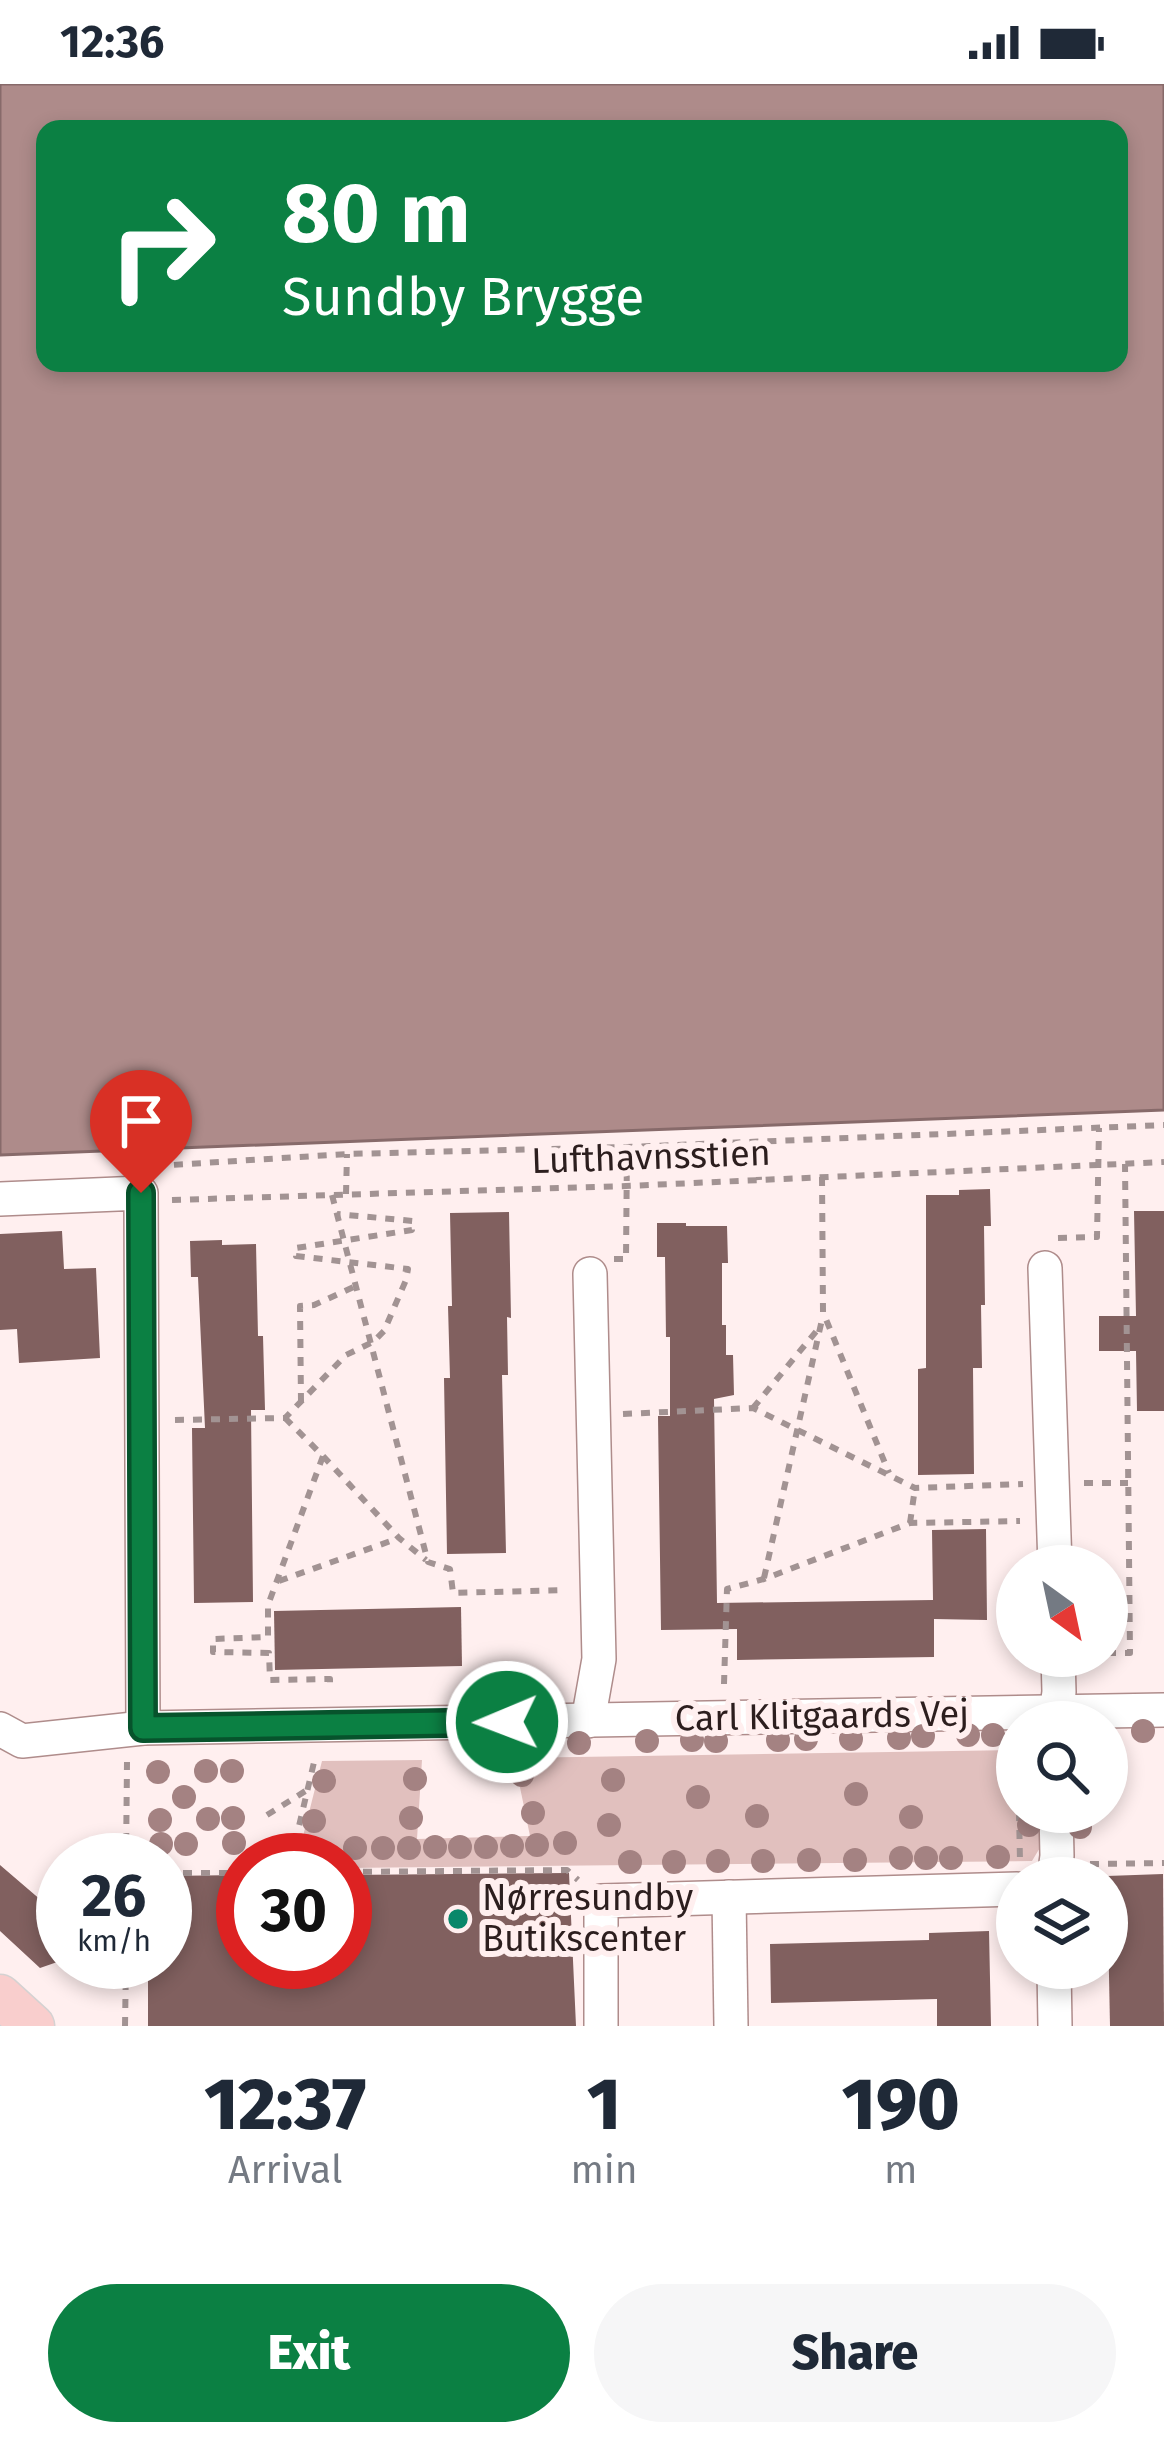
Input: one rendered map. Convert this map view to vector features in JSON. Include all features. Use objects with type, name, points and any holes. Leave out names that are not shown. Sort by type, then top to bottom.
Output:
[{"type":"main road","points":[[0,1996],[33,2026]]},
{"type":"street","points":[[0,1198],[141,1193],[143,1728]]},
{"type":"street","points":[[1048,1253],[1054,1545]]},
{"type":"street","points":[[588,1721],[599,1659],[590,1274]]},
{"type":"street","name":"Carl Klitgaards Vej","points":[[1128,1712],[1164,1710]]},
{"type":"street","name":"Carl Klitgaards Vej","points":[[0,1729],[22,1741],[143,1728],[323,1740],[588,1721],[996,1716]]},
{"type":"street","points":[[601,2026],[602,1901],[996,1879]]},
{"type":"street","points":[[729,1897],[731,2026]]},
{"type":"street","points":[[1054,1989],[1054,2026]]},
{"type":"path","points":[[141,1193],[142,1166],[1164,1124]]},
{"type":"path","points":[[1048,1253],[1097,1237],[1099,1128]]},
{"type":"path","points":[[757,1141],[759,1180]]},
{"type":"path","points":[[626,1186],[627,1148]]},
{"type":"path","points":[[346,1194],[347,1154]]},
{"type":"path","name":"Lufthavnsstien","points":[[141,1193],[167,1201],[1164,1162]]},
{"type":"path","points":[[1125,1164],[1128,1653]]},
{"type":"path","points":[[764,1579],[823,1312],[822,1177]]},
{"type":"path","points":[[332,1195],[428,1562]]},
{"type":"path","points":[[142,1420],[285,1418],[346,1355],[373,1342],[384,1330],[408,1269],[296,1256],[296,1248],[412,1230],[413,1221],[337,1214]]},
{"type":"path","points":[[301,1402],[300,1306],[314,1305],[358,1285]]},
{"type":"path","points":[[823,1312],[890,1475]]},
{"type":"path","points":[[753,1408],[820,1327]]},
{"type":"path","points":[[594,1415],[753,1408],[915,1488],[1128,1483]]},
{"type":"path","points":[[285,1418],[399,1538],[428,1562],[450,1569],[453,1593],[598,1590]]},
{"type":"path","points":[[297,1833],[323,1740],[330,1679],[271,1680],[269,1653],[213,1652],[213,1640],[268,1636],[268,1605],[323,1456]]},
{"type":"path","points":[[910,1523],[915,1488]]},
{"type":"path","points":[[723,1718],[727,1589],[910,1523],[1053,1520]]},
{"type":"path","points":[[276,1582],[399,1538]]},
{"type":"path","points":[[126,1833],[127,1752],[143,1728]]},
{"type":"path","points":[[267,1815],[307,1790]]},
{"type":"path","points":[[1128,1866],[1164,1863]]},
{"type":"path","points":[[372,1872],[567,1870],[602,1901]]},
{"type":"path","points":[[125,2026],[126,1989]]},
{"type":"shaded area","points":[[0,84],[1164,84],[1164,1110],[0,1155]]},
{"type":"shaded area","points":[[996,1750],[996,1833],[1041,1833],[1041,1846],[1034,1857],[996,1857],[996,1861],[372,1868],[372,1833],[304,1833],[322,1761],[422,1760],[417,1839],[530,1836],[514,1758]]},
{"type":"building","points":[[990,1189],[991,1226],[984,1226],[982,1368],[973,1368],[974,1474],[918,1475],[918,1369],[926,1368],[926,1195]]},
{"type":"building","points":[[1134,1211],[1164,1211],[1164,1411],[1137,1411],[1136,1351],[1099,1351],[1099,1316],[1136,1316]]},
{"type":"building","points":[[509,1212],[511,1318],[507,1317],[508,1375],[502,1375],[506,1553],[447,1554],[444,1378],[450,1378],[450,1213]]},
{"type":"building","points":[[657,1223],[727,1226],[722,1325],[726,1325],[726,1355],[733,1355],[734,1395],[714,1399],[717,1603],[933,1600],[932,1530],[986,1529],[987,1620],[934,1619],[934,1657],[737,1660],[737,1629],[661,1630],[658,1416],[670,1416],[670,1337],[666,1337],[665,1257],[657,1257]]},
{"type":"building","points":[[62,1231],[64,1269],[96,1268],[100,1358],[19,1363],[17,1329],[0,1330],[0,1234]]},
{"type":"building","points":[[222,1240],[222,1245],[256,1244],[265,1410],[251,1410],[253,1602],[194,1603],[192,1428],[205,1428],[198,1277],[191,1277],[190,1241]]},
{"type":"building","points":[[461,1607],[462,1666],[275,1670],[274,1611]]},
{"type":"building","points":[[0,1865],[36,1896],[36,1964],[0,1931]]},
{"type":"building","name":"Nørresundby Butikscenter","points":[[569,1873],[576,2026],[148,2026],[148,1989],[192,1989],[192,1876],[216,1875],[216,1989],[372,1989],[372,1875]]},
{"type":"building","points":[[1163,1874],[1164,2026],[1110,2026],[1109,1989],[1128,1989],[1128,1875]]},
{"type":"building","points":[[989,1931],[991,2026],[937,2026],[937,1999],[771,2003],[770,1944],[929,1940],[929,1933]]},
{"type":"place","name":"Nørresundby Butikscenter","points":[[458,1919]]},
{"type":"route","points":[[141,1193],[143,1728],[507,1722]]}]
